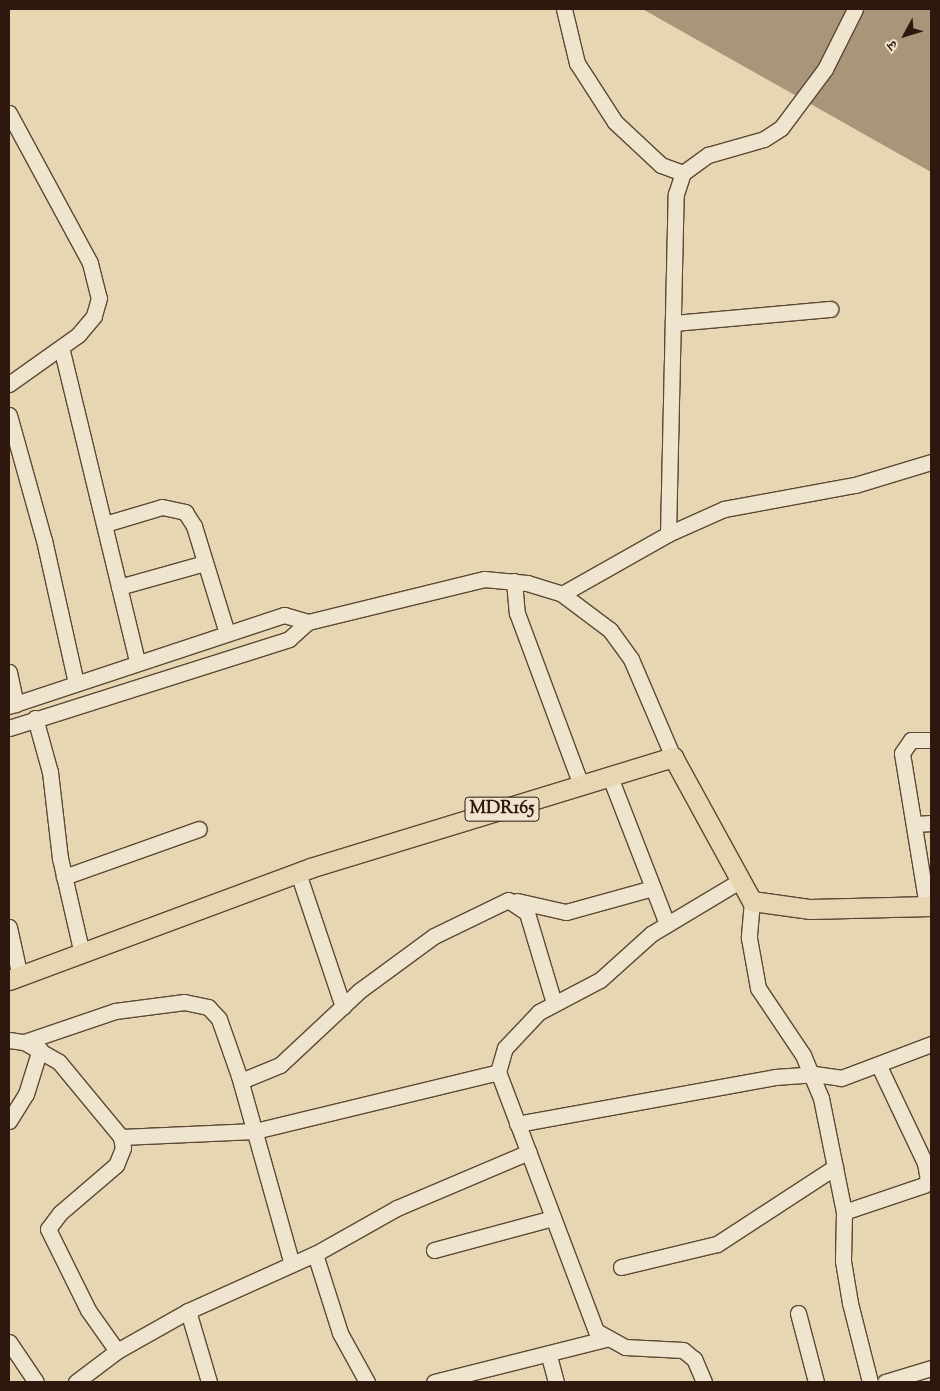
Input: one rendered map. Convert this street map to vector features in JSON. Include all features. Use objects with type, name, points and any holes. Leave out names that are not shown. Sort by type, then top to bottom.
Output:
[{"type":"main road","name":"MDR165","points":[[14,978],[298,873],[673,758]]},
{"type":"main road","points":[[673,758],[738,882],[752,901],[810,909],[929,906]]},
{"type":"street","points":[[564,9],[577,63],[615,122],[661,165],[683,173]]},
{"type":"street","points":[[668,534],[676,194],[683,173],[708,155],[764,139],[781,128],[825,69],[855,9]]},
{"type":"street","points":[[9,113],[98,283],[94,316],[62,351],[9,384]]},
{"type":"street","points":[[673,323],[830,309]]},
{"type":"street","points":[[62,351],[137,662]]},
{"type":"street","points":[[9,415],[44,540],[76,683]]},
{"type":"street","points":[[562,594],[668,534],[724,509],[855,485],[931,462]]},
{"type":"street","points":[[105,524],[162,507],[179,508],[194,526],[227,633]]},
{"type":"street","points":[[119,587],[205,563]]},
{"type":"street","points":[[9,728],[34,718],[289,639],[308,622],[484,578],[514,582],[562,594],[610,630],[631,659],[673,758]]},
{"type":"street","points":[[514,582],[519,620],[581,785]]},
{"type":"street","points":[[9,672],[12,705],[137,662],[284,615],[308,622]]},
{"type":"street","points":[[34,718],[50,772],[64,877],[82,954]]},
{"type":"street","points":[[929,906],[902,748],[911,740],[931,740]]},
{"type":"street","points":[[610,777],[667,924]]},
{"type":"street","points":[[916,824],[931,823]]},
{"type":"street","points":[[64,877],[199,828]]},
{"type":"street","points":[[298,873],[343,1006]]},
{"type":"street","points":[[605,1340],[588,1314],[498,1072],[514,1037],[554,1003],[600,980],[667,924],[738,882]]},
{"type":"street","points":[[241,1081],[280,1065],[343,1006],[446,928],[514,900],[566,912],[653,888]]},
{"type":"street","points":[[514,900],[528,913],[554,1003]]},
{"type":"street","points":[[752,901],[749,938],[758,988],[814,1074],[844,1212],[846,1280],[870,1382]]},
{"type":"street","points":[[9,927],[14,978]]},
{"type":"street","points":[[24,1042],[115,1010],[200,1004],[219,1019],[256,1131],[292,1264]]},
{"type":"street","points":[[9,1040],[24,1042],[40,1049],[78,1081],[121,1137],[123,1148],[116,1165],[60,1213],[48,1229],[88,1310],[117,1351]]},
{"type":"street","points":[[517,1124],[814,1074],[841,1078],[879,1066],[931,1044]]},
{"type":"street","points":[[9,1121],[26,1094],[40,1049]]},
{"type":"street","points":[[844,1212],[924,1185],[928,1180],[925,1163],[879,1066]]},
{"type":"street","points":[[121,1137],[256,1131],[498,1072]]},
{"type":"street","points":[[76,1382],[94,1377],[117,1351],[188,1311],[315,1254],[397,1208],[529,1152]]},
{"type":"street","points":[[621,1267],[717,1244],[835,1167]]},
{"type":"street","points":[[434,1250],[553,1218]]},
{"type":"street","points":[[315,1254],[340,1333],[367,1382]]},
{"type":"street","points":[[188,1311],[209,1382]]},
{"type":"street","points":[[798,1313],[816,1382]]},
{"type":"street","points":[[434,1382],[549,1356],[605,1340],[638,1349],[684,1350],[694,1360],[704,1382]]},
{"type":"street","points":[[9,1342],[36,1382]]},
{"type":"street","points":[[549,1356],[556,1382]]},
{"type":"street","points":[[885,1382],[931,1368]]},
{"type":"shaded area","points":[[642,9],[931,9],[931,172],[646,11]]}]
